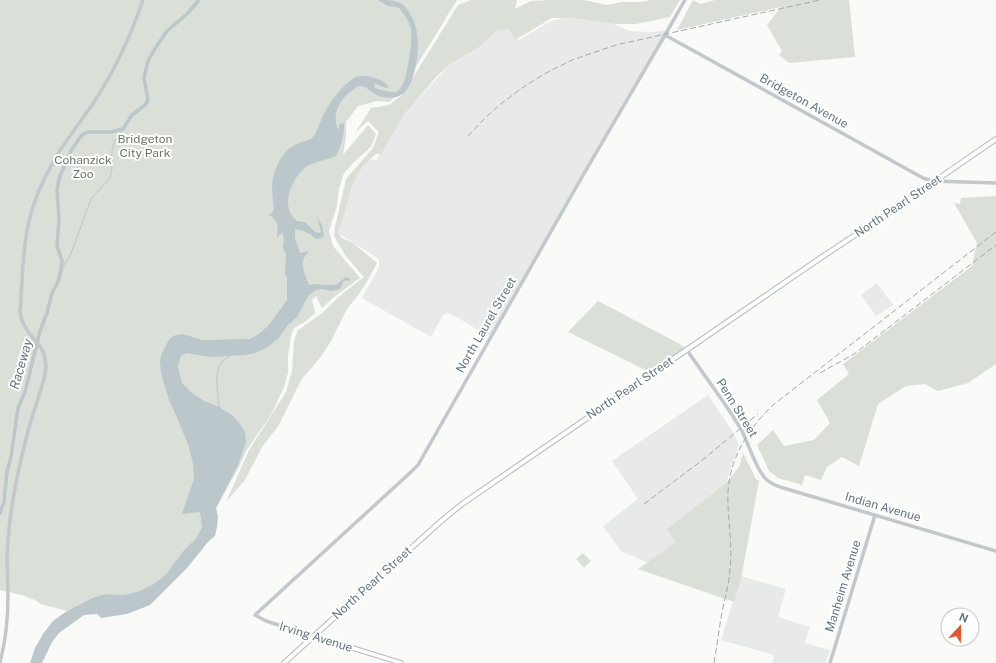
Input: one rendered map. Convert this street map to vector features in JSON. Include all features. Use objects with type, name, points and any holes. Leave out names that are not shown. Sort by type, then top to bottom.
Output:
[{"type":"main road","name":"North Pearl Street","points":[[284,663],[457,508],[996,139]]},
{"type":"main road","name":"Irving Avenue","points":[[314,636],[401,663]]},
{"type":"street","points":[[0,662],[5,642],[8,616],[7,554],[10,520],[17,476],[25,442],[46,374],[42,349],[25,327],[21,320],[20,312],[24,248],[28,229],[35,201],[47,173],[108,79],[129,37],[143,0]]},
{"type":"street","name":"North Laurel Street","points":[[255,616],[418,465],[685,0]]},
{"type":"street","name":"Bridgeton Avenue","points":[[665,35],[923,178],[934,181],[996,183]]},
{"type":"street","name":"Penn Street","points":[[687,350],[742,432],[765,478]]},
{"type":"street","name":"Indian Avenue","points":[[765,478],[772,484],[780,487],[996,551]]},
{"type":"street","name":"Manheim Avenue","points":[[830,663],[875,515]]},
{"type":"street","name":"Irving Avenue","points":[[255,616],[266,621],[314,636]]},
{"type":"shaded area","points":[[378,0],[388,0],[400,3],[412,16],[417,32],[418,50],[415,69],[409,86],[402,95],[389,98],[377,95],[362,86],[355,88],[350,92],[342,100],[337,109],[336,124],[338,130],[340,124],[344,123],[344,132],[340,148],[336,156],[309,165],[304,169],[291,187],[288,201],[291,214],[296,220],[306,223],[318,233],[321,232],[317,217],[322,225],[324,236],[316,239],[306,232],[295,229],[295,238],[300,253],[310,251],[306,255],[303,263],[304,272],[309,285],[336,285],[346,277],[351,280],[344,281],[340,289],[331,291],[321,289],[316,290],[308,296],[297,317],[288,325],[278,339],[266,348],[255,353],[211,357],[186,353],[181,356],[178,366],[182,383],[192,393],[204,401],[219,407],[232,415],[245,432],[246,442],[238,465],[216,508],[218,517],[215,536],[208,542],[187,568],[150,605],[127,614],[101,618],[97,614],[84,615],[59,633],[52,642],[42,663],[30,663],[35,648],[53,621],[67,611],[92,598],[105,594],[124,595],[139,591],[152,585],[166,574],[184,550],[196,538],[202,527],[200,512],[182,514],[194,479],[193,464],[189,447],[169,400],[161,373],[160,361],[162,353],[168,341],[173,336],[182,334],[203,340],[250,339],[259,334],[269,325],[287,300],[287,278],[285,274],[286,254],[283,248],[284,239],[282,232],[277,238],[278,231],[276,222],[269,215],[274,210],[272,183],[279,162],[290,148],[300,142],[310,140],[312,138],[318,129],[324,113],[332,101],[343,87],[356,77],[372,77],[383,81],[389,87],[386,88],[374,83],[375,88],[391,92],[397,92],[405,79],[410,54],[410,26],[406,17],[398,7],[388,6]]},
{"type":"shaded area","points":[[570,16],[614,24],[629,31],[651,32],[668,30],[490,337],[448,313],[443,315],[431,337],[362,298],[379,267],[379,260],[338,233],[350,188],[366,159],[376,160],[404,112],[452,62],[499,29],[507,29],[519,40],[551,21]]},
{"type":"shaded area","points":[[877,283],[893,305],[876,316],[861,295]]},
{"type":"shaded area","points":[[708,395],[731,429],[739,444],[726,483],[668,529],[677,542],[648,563],[621,551],[603,526],[638,499],[612,461]]},
{"type":"shaded area","points":[[741,576],[786,589],[778,617],[810,627],[805,643],[830,650],[826,663],[772,663],[774,655],[721,640]]},
{"type":"green space","name":"Bridgeton City Park","points":[[0,0],[457,0],[398,94],[389,102],[377,101],[358,106],[346,122],[346,138],[343,155],[368,125],[376,134],[371,147],[344,173],[339,188],[337,206],[329,231],[333,246],[360,278],[322,308],[316,296],[312,300],[315,313],[305,322],[294,328],[291,336],[288,356],[288,373],[284,387],[272,413],[246,451],[239,467],[216,508],[196,538],[184,550],[166,574],[152,585],[139,591],[124,595],[105,594],[92,598],[67,611],[41,604],[22,595],[0,590]]},
{"type":"green space","points":[[471,0],[517,0],[515,9],[531,1],[549,0],[584,0],[607,5],[622,2],[640,2],[649,0],[680,0],[670,17],[636,24],[615,24],[573,18],[552,18],[515,40],[509,29],[497,30],[479,47],[450,64],[438,75],[405,113],[381,154],[376,154],[362,167],[352,185],[338,232],[342,238],[353,243],[377,263],[359,294],[347,309],[331,341],[320,358],[301,380],[279,425],[262,447],[245,480],[226,502],[249,450],[286,392],[292,371],[294,341],[298,330],[321,314],[342,294],[364,277],[345,255],[334,236],[346,179],[373,148],[379,132],[368,121],[355,133],[371,108],[389,105],[402,95],[458,5]]},
{"type":"green space","points":[[693,0],[700,4],[715,0],[849,0],[855,57],[789,63],[779,55],[782,51],[767,25],[781,7],[677,30]]},
{"type":"green space","points":[[996,196],[996,364],[968,383],[938,391],[925,384],[906,386],[878,404],[859,466],[842,457],[827,467],[821,480],[805,475],[802,485],[778,478],[769,471],[757,445],[773,430],[784,446],[814,440],[830,423],[817,400],[849,374],[843,364],[972,266],[977,243],[954,203],[960,204],[961,198]]},
{"type":"green space","points":[[598,301],[680,344],[687,350],[652,373],[568,332]]},
{"type":"green space","points":[[743,453],[756,479],[759,481],[741,579],[734,602],[638,569],[676,542],[667,529],[726,483],[739,467]]},
{"type":"green space","points":[[583,553],[591,561],[584,568],[576,559]]},
{"type":"waterway","name":"Raceway","points":[[0,513],[4,502],[7,471],[11,457],[18,408],[25,392],[40,331],[61,270],[62,261],[57,246],[59,219],[57,189],[60,176],[71,151],[81,136],[89,132],[111,132],[123,129],[132,115],[145,105],[148,100],[144,78],[148,61],[167,31],[188,13],[199,0]]},
{"type":"waterway","name":"Raceway","points":[[61,270],[70,256],[91,199],[110,178],[112,169],[112,150],[115,141],[123,129]]},
{"type":"waterway","points":[[219,408],[217,383],[218,371],[224,360],[231,355]]},
{"type":"railway","points":[[468,136],[485,118],[522,88],[544,74],[572,60],[616,45],[820,0]]},
{"type":"railway","points":[[714,663],[722,612],[728,586],[731,560],[728,492],[732,467],[742,444],[749,433],[773,405],[996,232]]},
{"type":"railway","points":[[820,373],[854,354],[996,245]]},
{"type":"railway","points":[[644,504],[700,462],[758,414]]},
{"type":"park label","name":"Cohanzick Zoo","points":[[83,167]]}]
